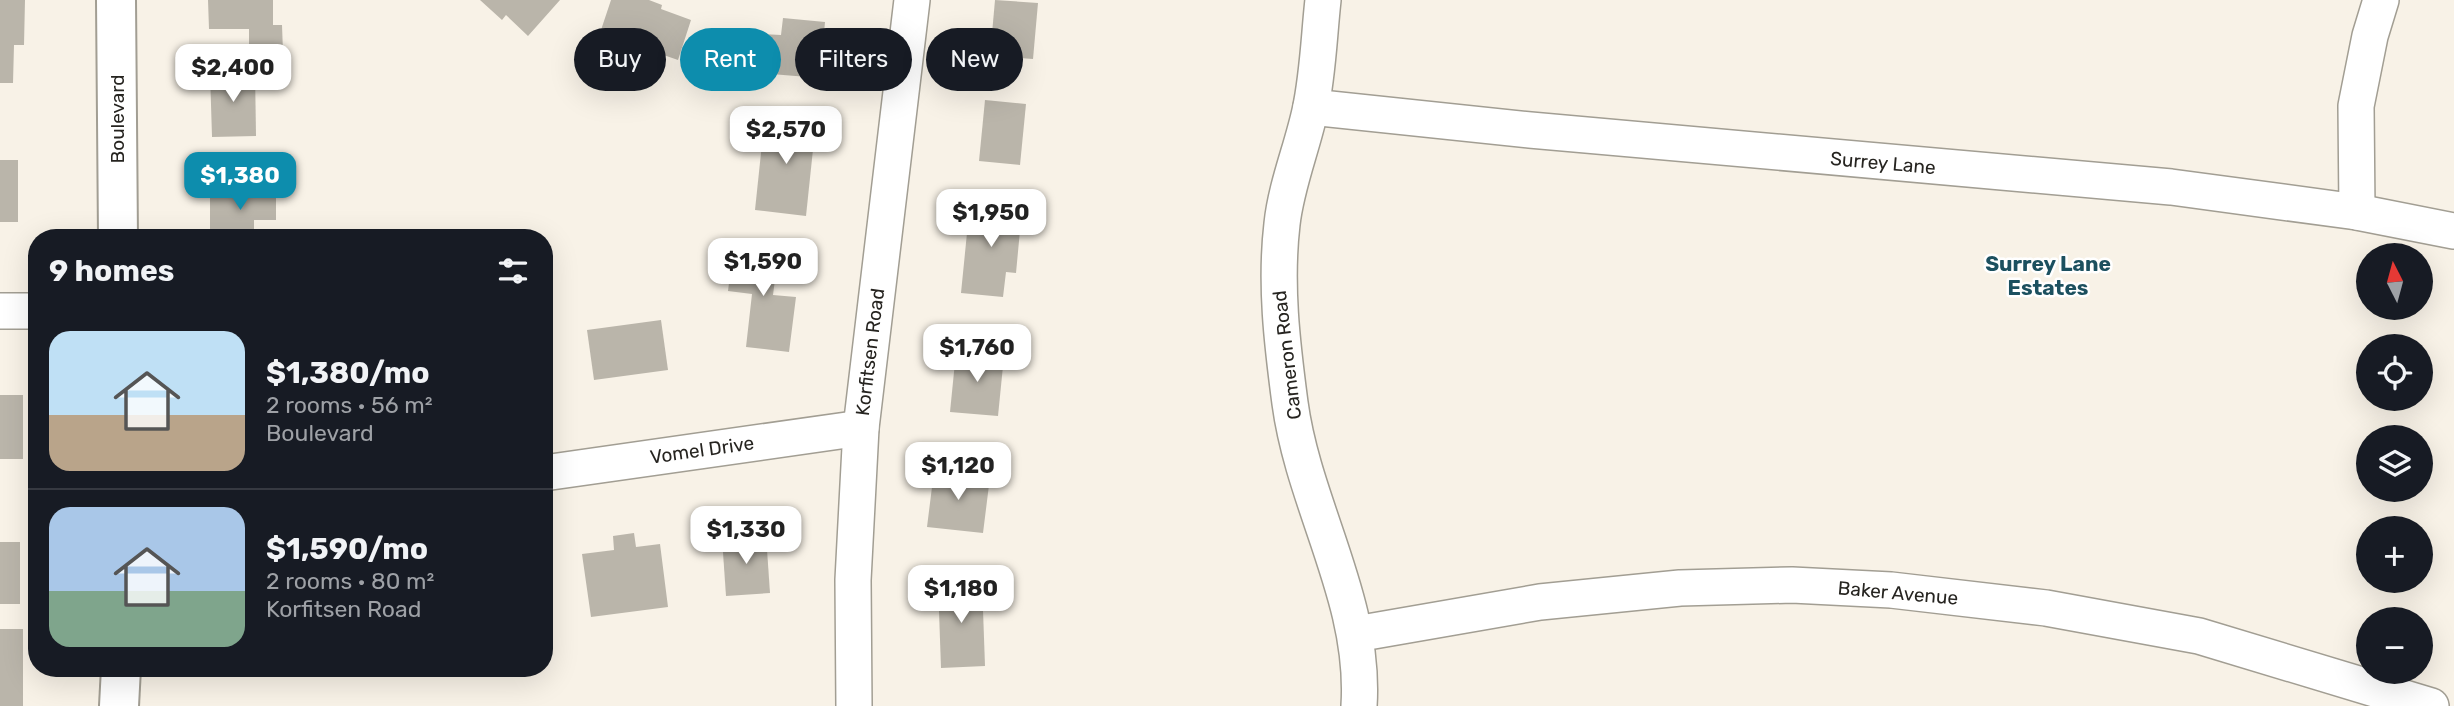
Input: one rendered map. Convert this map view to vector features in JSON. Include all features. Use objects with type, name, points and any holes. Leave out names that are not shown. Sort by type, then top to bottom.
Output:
[{"type":"street","name":"Boulevard","points":[[116,0],[118,229]]},
{"type":"street","name":"Korfitsen Road","points":[[854,706],[853,580],[860,428],[912,0]]},
{"type":"street","name":"Cameron Road","points":[[1323,0],[1311,107],[1282,220],[1278,284],[1290,406],[1313,500],[1344,586],[1356,634],[1359,706]]},
{"type":"street","points":[[2357,212],[2356,106],[2370,36],[2381,0]]},
{"type":"street","name":"Surrey Lane","points":[[1311,107],[1585,135],[2171,187],[2357,212],[2454,231]]},
{"type":"street","points":[[0,312],[28,311]]},
{"type":"street","name":"Vomel Drive","points":[[553,472],[860,428]]},
{"type":"street","name":"Baker Avenue","points":[[1356,634],[1540,603],[1680,588],[1792,585],[1891,590],[2046,608],[2199,636],[2431,706]]},
{"type":"street","points":[[119,706],[121,677]]},
{"type":"building","points":[[0,0],[25,0],[24,45],[14,45],[13,83],[0,83]]},
{"type":"building","points":[[208,0],[273,0],[273,25],[282,25],[283,52],[249,52],[249,29],[209,29]]},
{"type":"building","points":[[480,0],[560,0],[528,36],[506,15],[502,20]]},
{"type":"building","points":[[611,0],[649,0],[662,5],[661,9],[691,20],[688,28],[680,28],[678,60],[666,56],[666,28],[602,28]]},
{"type":"building","points":[[995,0],[1038,3],[1033,59],[1023,58],[1023,28],[992,28]]},
{"type":"building","points":[[783,18],[825,22],[824,28],[795,28],[795,76],[781,75]]},
{"type":"building","points":[[255,72],[256,136],[212,137],[210,73]]},
{"type":"building","points":[[985,100],[1026,104],[1020,165],[979,161]]},
{"type":"building","points":[[765,115],[816,121],[806,216],[755,210]]},
{"type":"building","points":[[0,160],[18,160],[18,222],[0,222]]},
{"type":"building","points":[[210,191],[276,191],[276,220],[254,220],[254,229],[210,229]]},
{"type":"building","points":[[970,203],[1022,209],[1016,273],[1006,272],[1003,297],[961,293]]},
{"type":"building","points":[[734,244],[779,249],[773,295],[796,297],[789,352],[746,347],[752,294],[728,291]]},
{"type":"building","points":[[661,320],[668,370],[594,380],[587,330]]},
{"type":"building","points":[[956,352],[1004,356],[998,416],[950,412]]},
{"type":"building","points":[[0,395],[23,395],[23,459],[0,459]]},
{"type":"building","points":[[934,471],[990,477],[983,533],[927,527]]},
{"type":"building","points":[[634,533],[636,547],[660,544],[668,607],[591,617],[582,554],[614,550],[613,536]]},
{"type":"building","points":[[766,535],[770,593],[726,596],[722,538]]},
{"type":"building","points":[[0,542],[20,542],[20,604],[0,604]]},
{"type":"building","points":[[982,582],[985,666],[941,668],[938,583]]},
{"type":"building","points":[[0,629],[23,629],[23,706],[0,706]]},
{"type":"district","name":"Surrey Lane Estates","points":[[2048,275]]}]
